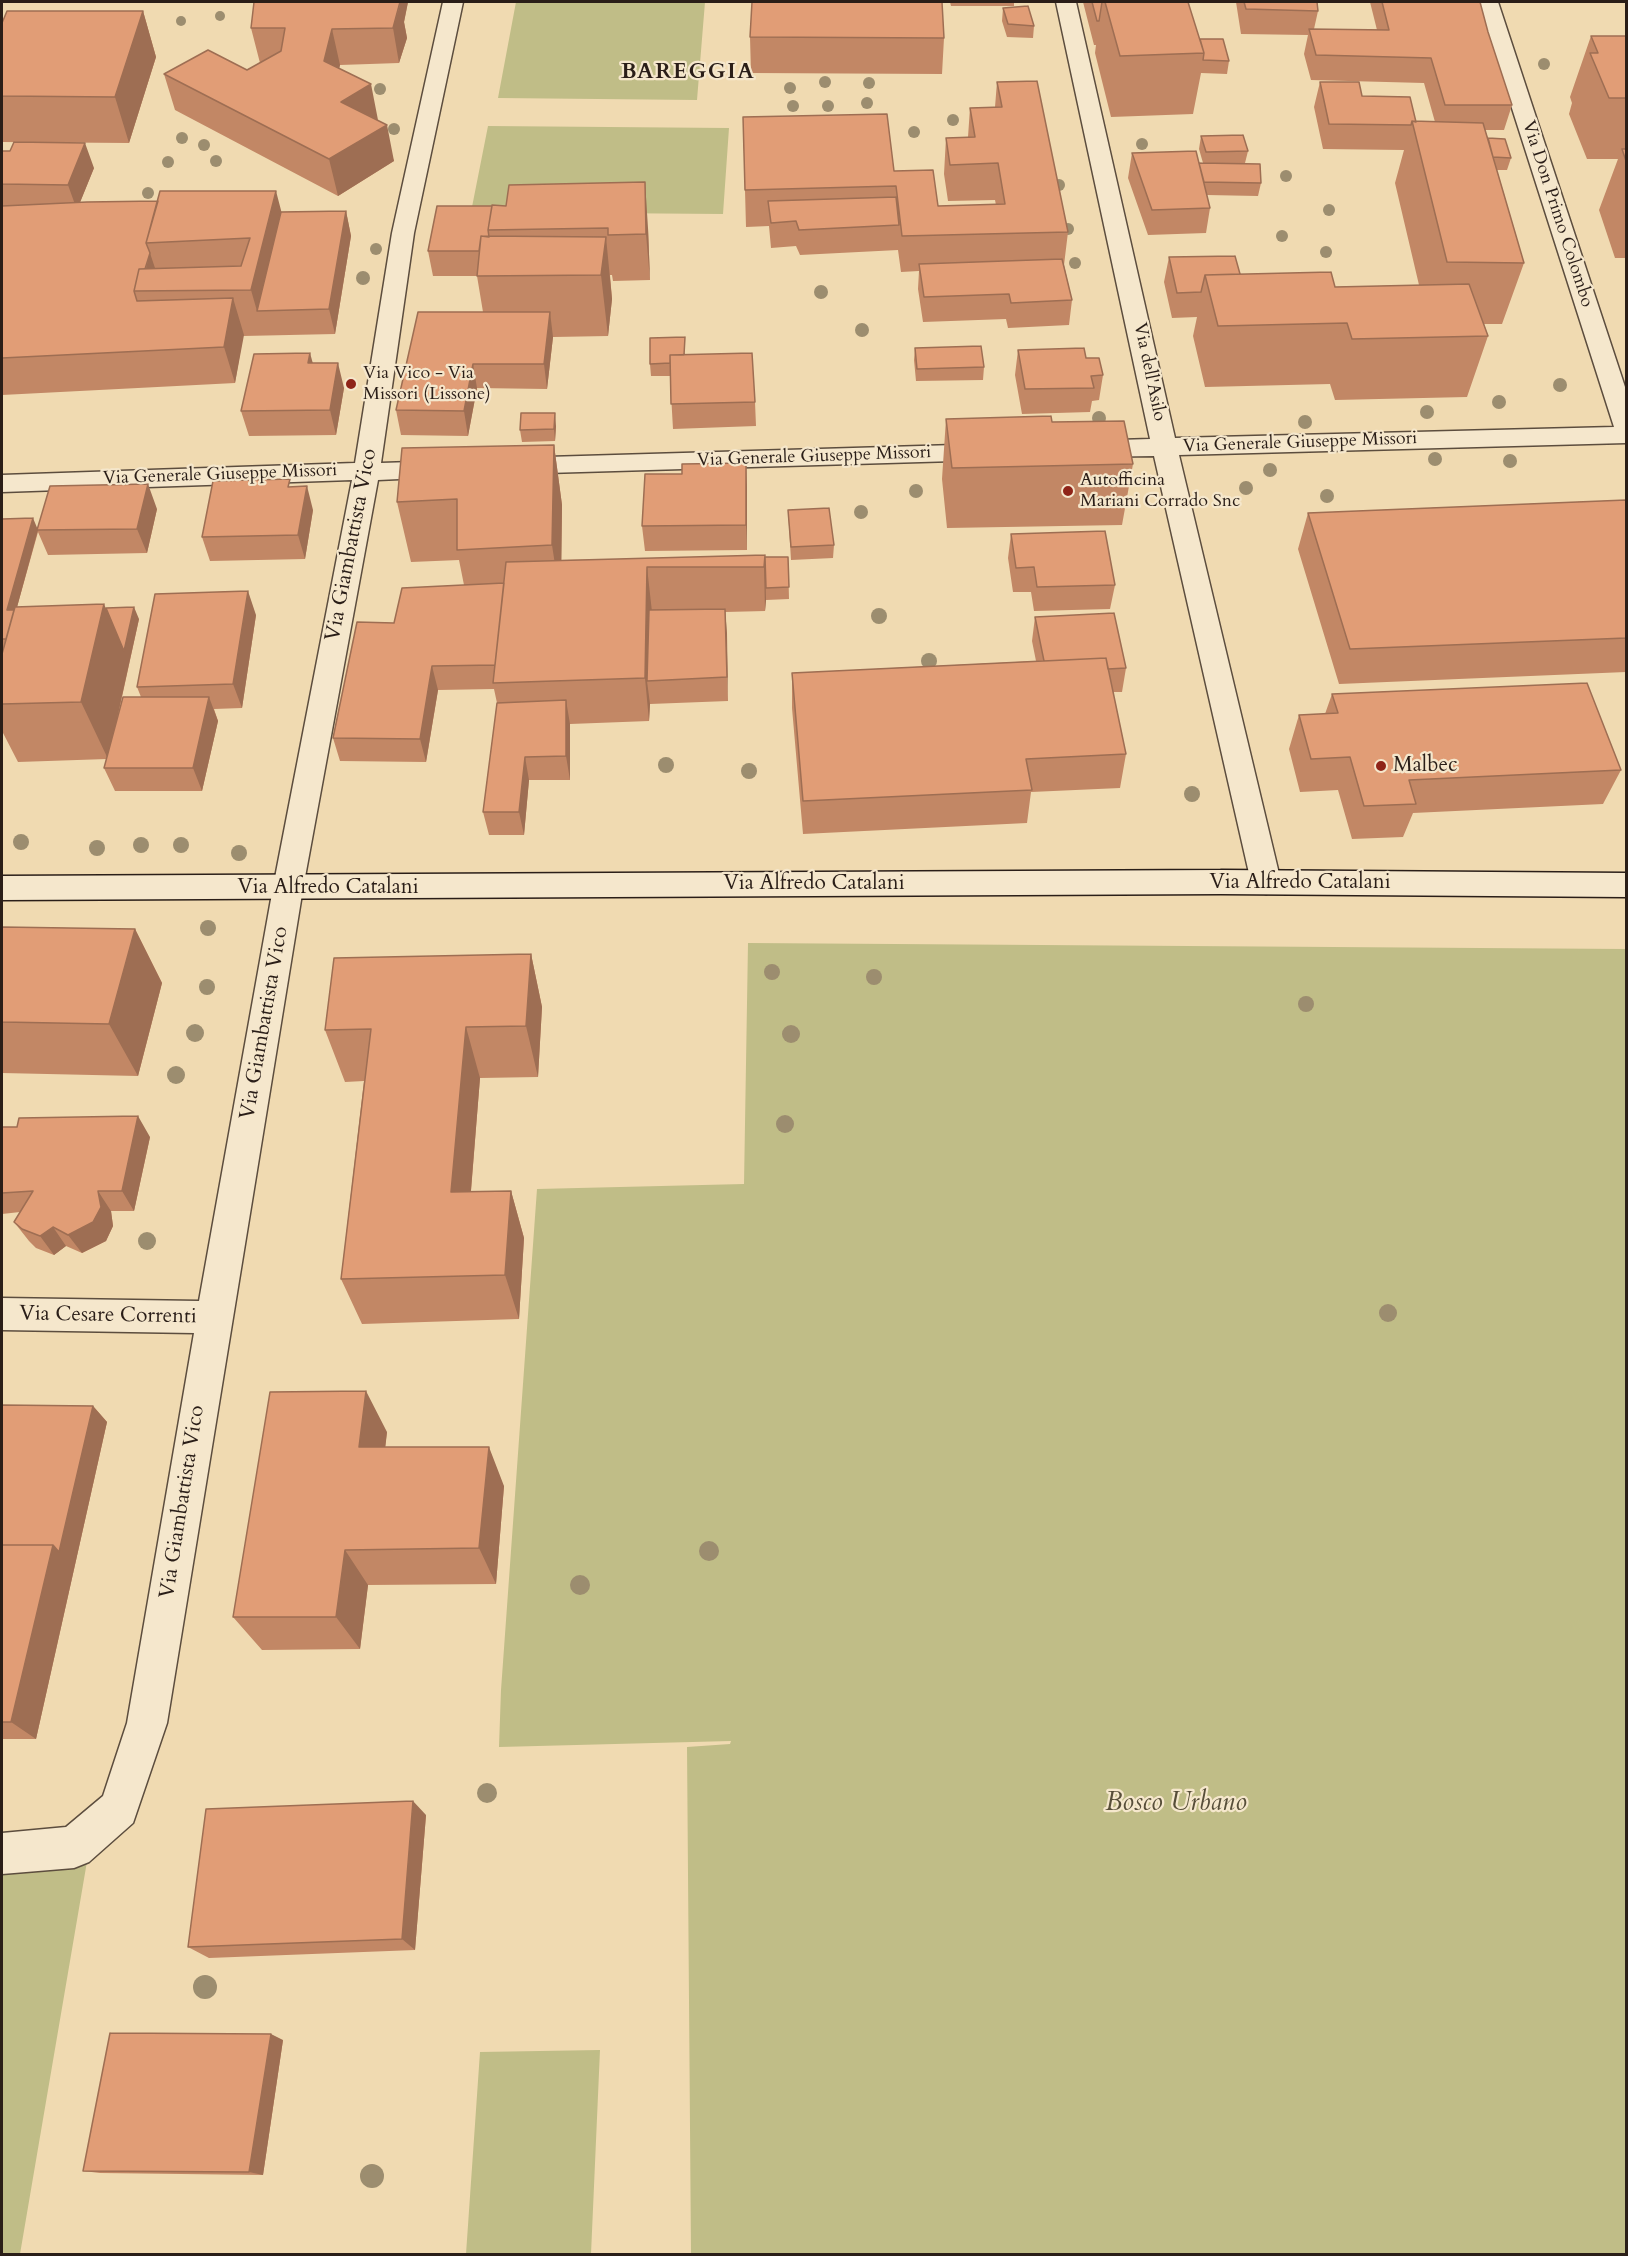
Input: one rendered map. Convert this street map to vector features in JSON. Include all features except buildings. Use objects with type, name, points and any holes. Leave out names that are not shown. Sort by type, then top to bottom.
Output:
[{"type":"street","name":"Via Giambattista Vico","points":[[2,1853],[74,1848],[119,1809],[147,1723],[288,888],[366,471],[403,233],[453,2]]},
{"type":"street","name":"Via dell'Asilo","points":[[1066,2],[1164,446],[1266,882]]},
{"type":"street","name":"Via Don Primo Colombo","points":[[1488,2],[1626,426]]},
{"type":"street","name":"Via Generale Giuseppe Missori","points":[[1066,450],[1626,435]]},
{"type":"street","name":"Via Generale Giuseppe Missori","points":[[2,483],[1018,451]]},
{"type":"street","name":"Via Alfredo Catalani","points":[[2,888],[1266,882],[1626,885]]},
{"type":"street","name":"Via Cesare Correnti","points":[[2,1314],[214,1317]]},
{"type":"green space","points":[[516,2],[705,2],[697,100],[498,98]]},
{"type":"green space","points":[[488,126],[729,128],[723,214],[471,212]]},
{"type":"green space","name":"Bosco Urbano","points":[[748,943],[1626,949],[1626,2254],[691,2254],[687,1747],[730,1744],[731,1741],[499,1747],[501,1690],[537,1189],[744,1184]]},
{"type":"green space","points":[[2,1837],[91,1838],[20,2254],[2,2254]]},
{"type":"green space","points":[[600,2050],[591,2254],[466,2254],[480,2052]]},
{"type":"place","name":"Via Vico - Via Missori (Lissone)","points":[[351,384]]},
{"type":"place","name":"Autofficina Mariani Corrado Snc","points":[[1068,491]]},
{"type":"place","name":"Malbec","points":[[1381,766]]},
{"type":"district","name":"BAREGGIA","points":[[688,73]]}]
